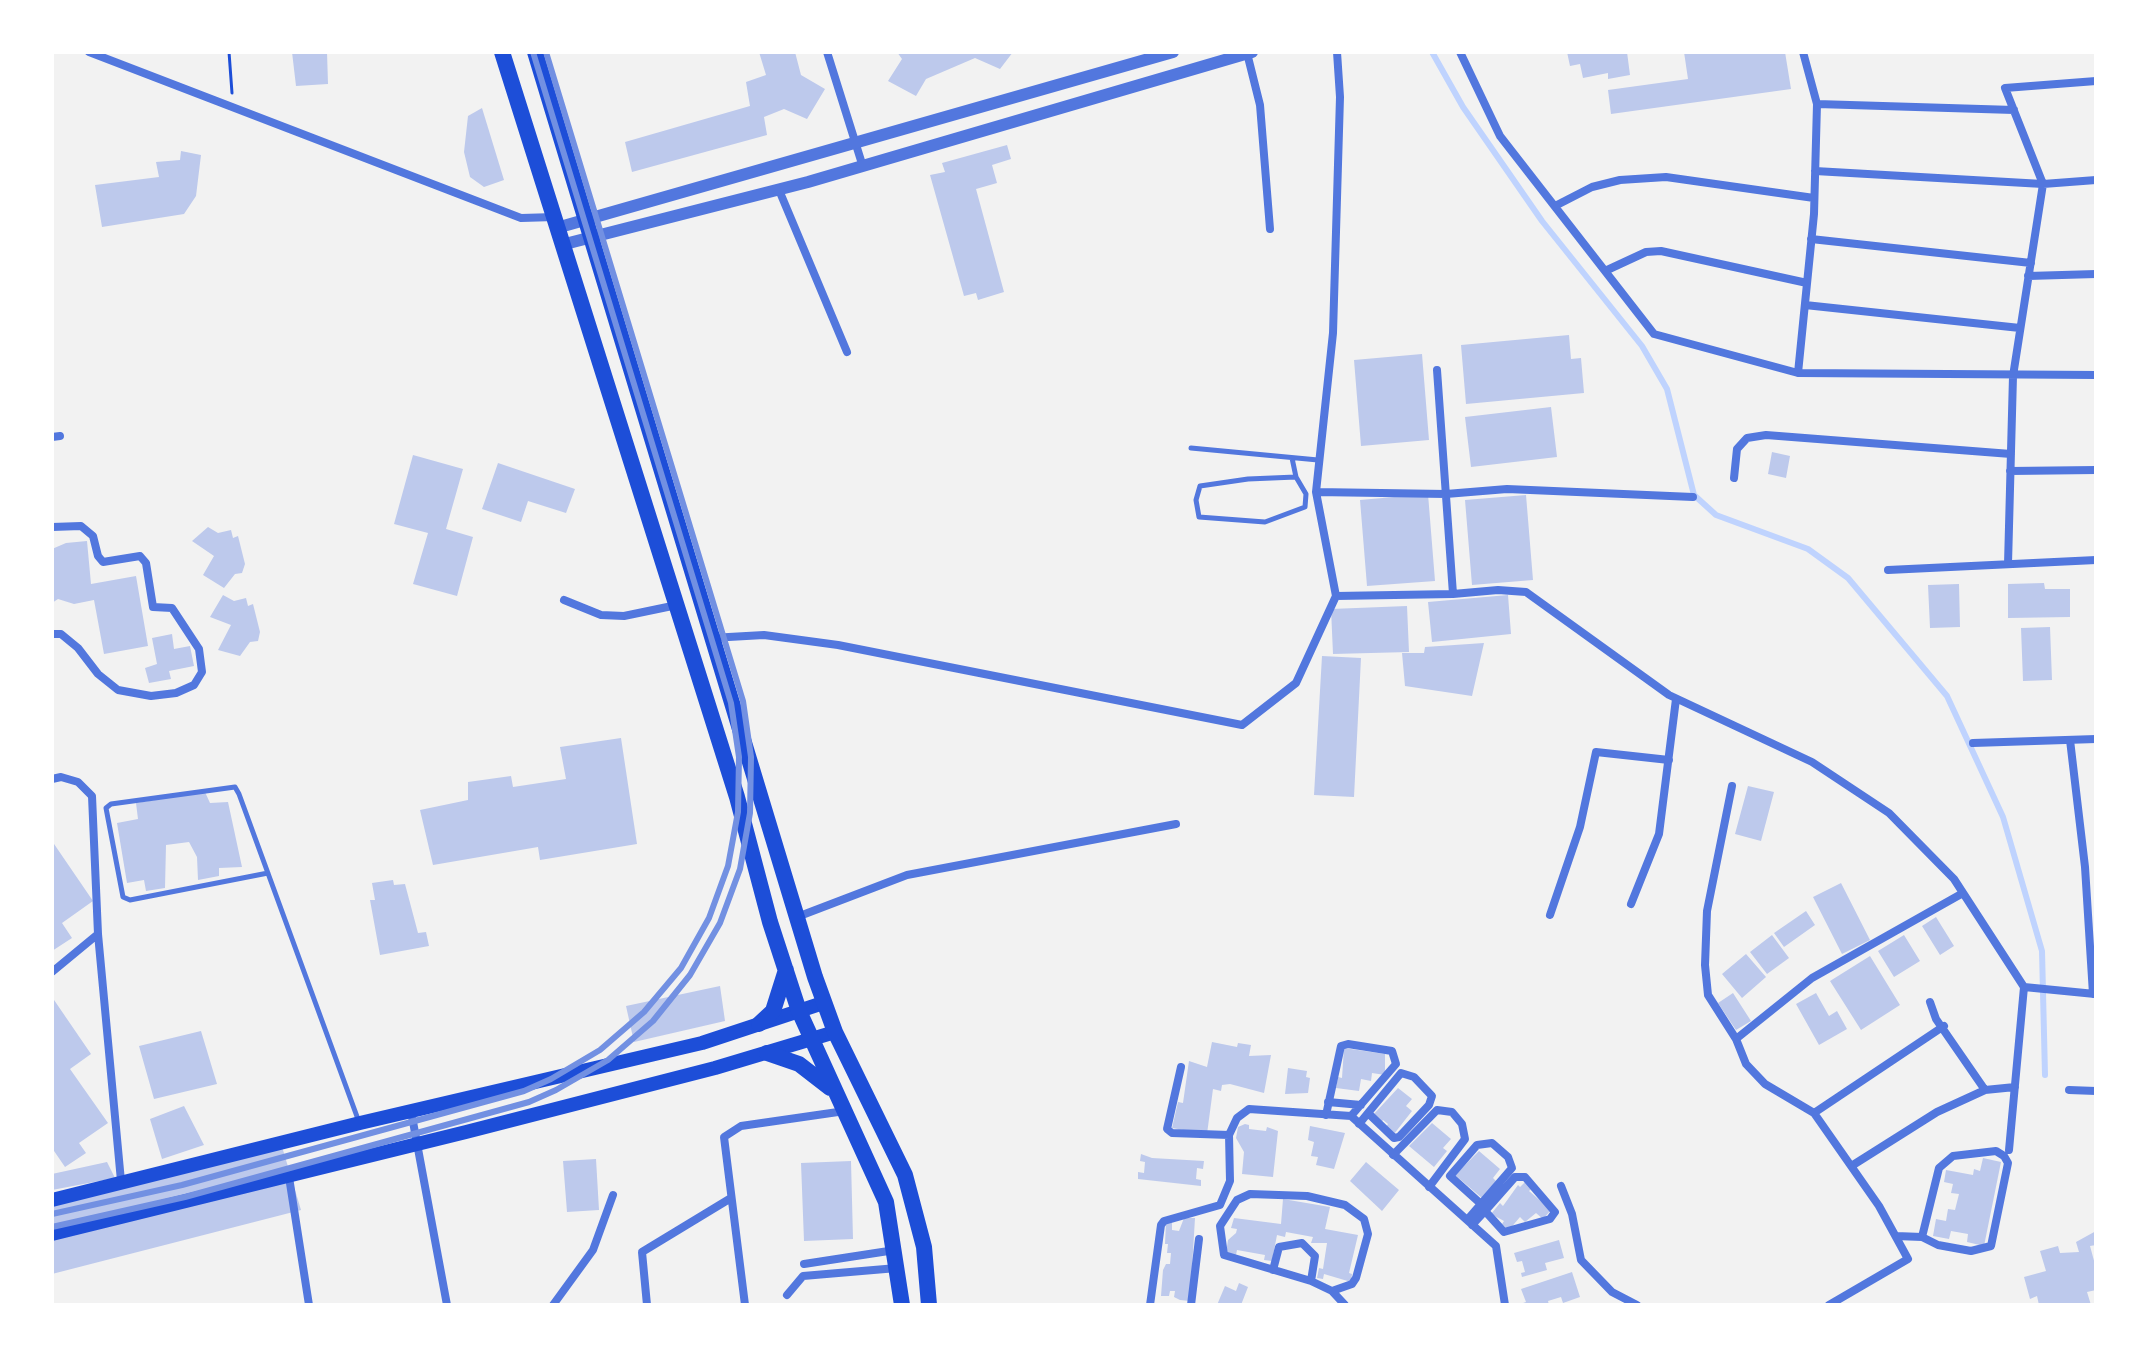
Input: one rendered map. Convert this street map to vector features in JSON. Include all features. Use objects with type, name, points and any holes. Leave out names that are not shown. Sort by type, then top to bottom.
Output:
[{"type":"main road","points":[[502,52],[677,605],[799,1011],[886,1202],[902,1305]]},
{"type":"main road","points":[[535,52],[823,1003],[905,1175],[924,1247],[929,1305]]},
{"type":"main road","points":[[759,1024],[773,1011],[788,978]]},
{"type":"main road","points":[[52,1200],[360,1123],[702,1043],[823,1003]]},
{"type":"main road","points":[[52,1234],[415,1145],[767,1053],[835,1032]]},
{"type":"main road","points":[[767,1053],[799,1064],[838,1095]]},
{"type":"street","points":[[89,52],[521,218],[558,222],[585,219],[1173,52]]},
{"type":"street","points":[[827,52],[863,167]]},
{"type":"street","points":[[710,638],[764,635],[838,645],[1242,725],[1296,683],[1336,596],[1316,492],[1333,333],[1340,97],[1337,52]]},
{"type":"street","points":[[1460,52],[1500,136],[1654,334],[1798,373],[2096,375]]},
{"type":"street","points":[[1798,373],[1814,198],[1817,104],[1803,52]]},
{"type":"street","points":[[565,244],[863,167],[1249,53],[1260,105],[1270,229]]},
{"type":"street","points":[[2008,564],[2013,376],[2043,184],[2005,88],[2096,81]]},
{"type":"street","points":[[1817,104],[2014,110]]},
{"type":"street","points":[[1815,171],[2043,184],[2096,180]]},
{"type":"street","points":[[1555,206],[1592,187],[1620,180],[1666,177],[1814,198]]},
{"type":"street","points":[[779,190],[847,352]]},
{"type":"street","points":[[1811,239],[2031,263]]},
{"type":"street","points":[[1605,271],[1646,252],[1661,251],[1807,283]]},
{"type":"street","points":[[2028,276],[2096,274]]},
{"type":"street","points":[[1805,305],[2020,328]]},
{"type":"street","points":[[1437,370],[1453,594]]},
{"type":"street","points":[[1734,478],[1737,449],[1747,438],[1766,435],[2011,454]]},
{"type":"street","points":[[2010,471],[2096,470]]},
{"type":"street","points":[[1316,492],[1446,494],[1507,489],[1693,497]]},
{"type":"street","points":[[52,527],[81,526],[93,536],[98,556],[103,562],[140,556],[146,563],[153,607],[172,608],[199,649],[202,672],[194,685],[176,693],[151,696],[118,690],[98,674],[78,648],[61,634],[52,634]]},
{"type":"street","points":[[1888,570],[2096,560]]},
{"type":"street","points":[[1336,596],[1498,590],[1526,592],[1676,699],[1812,762],[1889,813],[1963,893],[2024,987],[2009,1150]]},
{"type":"street","points":[[564,600],[601,615],[624,616],[677,605]]},
{"type":"street","points":[[1631,904],[1659,834],[1676,699]]},
{"type":"street","points":[[1973,743],[2096,739]]},
{"type":"street","points":[[2024,987],[2094,994],[2085,867],[2070,740]]},
{"type":"street","points":[[1550,915],[1580,827],[1596,752],[1669,760]]},
{"type":"street","points":[[52,779],[61,777],[78,782],[92,796],[98,934],[121,1181]]},
{"type":"street","points":[[1732,786],[1707,911],[1705,965],[1708,995],[1736,1039],[1746,1064],[1765,1084],[1814,1113],[1853,1165],[1908,1259],[1829,1305]]},
{"type":"street","points":[[796,918],[907,875],[1176,824]]},
{"type":"street","points":[[1736,1039],[1812,978],[1963,893]]},
{"type":"street","points":[[52,972],[98,934]]},
{"type":"street","points":[[1930,1002],[1985,1090]]},
{"type":"street","points":[[1814,1113],[1944,1026]]},
{"type":"street","points":[[1326,1115],[1341,1046],[1348,1044],[1392,1051],[1396,1064],[1351,1116]]},
{"type":"street","points":[[1181,1067],[1167,1129],[1172,1133],[1229,1135]]},
{"type":"street","points":[[1359,1124],[1368,1113],[1401,1073],[1414,1077],[1432,1096],[1429,1105],[1399,1137],[1394,1138],[1368,1113]]},
{"type":"street","points":[[1853,1165],[1937,1112],[1985,1090],[2015,1087]]},
{"type":"street","points":[[2069,1090],[2096,1091]]},
{"type":"street","points":[[1328,1102],[1361,1105]]},
{"type":"street","points":[[1150,1305],[1161,1225],[1164,1221],[1220,1205],[1230,1181],[1229,1135],[1237,1118],[1249,1109],[1351,1116],[1496,1246],[1505,1305]]},
{"type":"street","points":[[1393,1155],[1437,1110],[1452,1112],[1462,1124],[1465,1139],[1429,1187]]},
{"type":"street","points":[[411,1111],[447,1305]]},
{"type":"street","points":[[745,1305],[724,1137],[750,1124],[845,1111]]},
{"type":"street","points":[[1470,1223],[1483,1207],[1512,1168],[1508,1157],[1492,1143],[1477,1145],[1450,1176],[1483,1207],[1504,1232],[1550,1219],[1555,1212],[1525,1177],[1520,1176],[1515,1177],[1483,1207]]},
{"type":"street","points":[[1896,1236],[1922,1237],[1938,1245],[1971,1251],[1991,1246],[2008,1163],[2004,1156],[1996,1151],[1953,1156],[1939,1168],[1922,1237]]},
{"type":"street","points":[[289,1177],[309,1305]]},
{"type":"street","points":[[1561,1186],[1572,1214],[1581,1260],[1612,1292],[1637,1305]]},
{"type":"street","points":[[1332,1291],[1352,1284],[1368,1234],[1364,1219],[1345,1205],[1307,1196],[1250,1194],[1237,1200],[1220,1226],[1222,1252],[1227,1257],[1311,1281],[1332,1291],[1344,1305],[1356,1305]]},
{"type":"street","points":[[553,1305],[593,1250],[613,1195]]},
{"type":"street","points":[[647,1305],[642,1252],[731,1198]]},
{"type":"street","points":[[1191,1305],[1199,1239]]},
{"type":"street","points":[[1273,1270],[1279,1247],[1302,1243],[1315,1256],[1311,1281]]},
{"type":"street","points":[[804,1264],[896,1259]]},
{"type":"street","points":[[787,1295],[803,1276],[896,1259]]},
{"type":"lane","points":[[1191,448],[1318,460]]},
{"type":"lane","points":[[1292,458],[1296,477],[1306,494],[1305,507],[1265,522],[1199,517],[1196,500],[1200,486],[1248,479],[1296,477]]},
{"type":"lane","points":[[268,873],[130,900],[123,897],[106,808],[111,804],[235,787],[268,873],[360,1123]]},
{"type":"path","points":[[229,52],[232,108]]},
{"type":"building","points":[[292,52],[327,52],[328,84],[296,86]]},
{"type":"building","points":[[759,52],[795,52],[801,75],[825,89],[807,119],[784,109],[764,117],[767,135],[632,172],[625,142],[750,106],[746,82],[766,75]]},
{"type":"building","points":[[897,52],[1013,52],[1000,69],[975,58],[926,79],[916,96],[888,81],[902,59]]},
{"type":"building","points":[[1567,52],[1627,52],[1630,75],[1608,79],[1608,73],[1583,78],[1580,64],[1570,66]]},
{"type":"building","points":[[1684,52],[1785,52],[1791,89],[1611,114],[1608,90],[1688,79]]},
{"type":"building","points":[[482,108],[504,180],[484,187],[470,177],[464,152],[468,116]]},
{"type":"building","points":[[1007,145],[1011,159],[992,165],[997,183],[976,189],[1004,292],[978,300],[976,293],[964,296],[930,175],[945,172],[942,163]]},
{"type":"building","points":[[181,151],[201,155],[196,196],[184,214],[102,227],[95,185],[159,177],[156,162],[180,160]]},
{"type":"building","points":[[1569,335],[1571,359],[1581,358],[1584,393],[1466,404],[1461,345]]},
{"type":"building","points":[[1422,354],[1429,440],[1361,446],[1354,360]]},
{"type":"building","points":[[1551,407],[1557,457],[1471,467],[1465,417]]},
{"type":"building","points":[[1772,452],[1790,456],[1786,478],[1768,474]]},
{"type":"building","points":[[413,455],[463,469],[446,529],[473,537],[457,596],[413,584],[428,533],[394,524]]},
{"type":"building","points":[[498,463],[575,489],[566,513],[528,501],[521,522],[482,509]]},
{"type":"building","points":[[1428,494],[1435,581],[1367,586],[1360,500]]},
{"type":"building","points":[[1526,495],[1533,580],[1472,585],[1465,500]]},
{"type":"building","points":[[208,527],[218,533],[231,530],[233,538],[238,536],[245,564],[242,573],[235,574],[224,588],[203,575],[214,556],[192,541]]},
{"type":"building","points":[[87,541],[91,584],[136,576],[148,646],[104,654],[94,600],[74,604],[58,599],[52,603],[52,549],[66,543]]},
{"type":"building","points":[[2044,583],[2045,589],[2070,589],[2070,617],[2008,618],[2008,584]]},
{"type":"building","points":[[1959,584],[1960,627],[1930,628],[1928,585]]},
{"type":"building","points":[[223,595],[234,601],[246,598],[248,606],[253,604],[260,632],[258,641],[250,642],[240,656],[218,650],[231,625],[210,617]]},
{"type":"building","points":[[1508,595],[1511,634],[1432,642],[1428,602]]},
{"type":"building","points":[[1407,606],[1409,652],[1333,654],[1331,609]]},
{"type":"building","points":[[2050,627],[2052,680],[2023,681],[2021,628]]},
{"type":"building","points":[[172,634],[174,649],[190,646],[194,666],[169,671],[171,679],[149,683],[145,668],[157,664],[152,638]]},
{"type":"building","points":[[1484,643],[1472,696],[1405,686],[1402,653],[1424,653],[1425,647]]},
{"type":"building","points":[[1322,656],[1361,658],[1354,797],[1314,795]]},
{"type":"building","points":[[621,738],[637,844],[540,860],[538,847],[433,865],[420,810],[468,800],[468,782],[511,776],[513,787],[566,779],[560,747]]},
{"type":"building","points":[[1748,786],[1774,792],[1761,841],[1735,834]]},
{"type":"building","points":[[205,792],[210,803],[228,802],[242,867],[219,868],[219,876],[198,880],[197,857],[189,842],[166,845],[165,888],[146,891],[144,880],[127,883],[117,823],[138,819],[136,803]]},
{"type":"building","points":[[52,841],[93,901],[62,923],[72,938],[52,951]]},
{"type":"building","points":[[393,880],[394,885],[405,884],[418,933],[426,932],[429,946],[380,955],[370,900],[375,900],[372,883]]},
{"type":"building","points":[[1841,883],[1870,940],[1842,954],[1813,897]]},
{"type":"building","points":[[1806,911],[1815,925],[1784,947],[1774,933]]},
{"type":"building","points":[[1936,917],[1954,946],[1940,955],[1922,926]]},
{"type":"building","points":[[1772,935],[1789,958],[1767,974],[1750,952]]},
{"type":"building","points":[[1904,935],[1920,961],[1894,977],[1878,951]]},
{"type":"building","points":[[1746,954],[1766,977],[1742,998],[1722,974]]},
{"type":"building","points":[[1870,956],[1900,1005],[1861,1030],[1830,981]]},
{"type":"building","points":[[720,986],[725,1021],[634,1042],[626,1006]]},
{"type":"building","points":[[1733,993],[1751,1021],[1736,1030],[1718,1003]]},
{"type":"building","points":[[1816,993],[1829,1016],[1837,1011],[1847,1029],[1819,1045],[1796,1004]]},
{"type":"building","points":[[52,997],[91,1054],[70,1069],[108,1123],[79,1143],[86,1153],[65,1167],[52,1148]]},
{"type":"building","points":[[201,1031],[217,1084],[154,1099],[139,1046]]},
{"type":"building","points":[[1212,1042],[1237,1047],[1238,1043],[1251,1045],[1249,1056],[1271,1055],[1264,1093],[1230,1084],[1222,1085],[1221,1091],[1213,1089],[1207,1134],[1172,1128],[1178,1102],[1183,1103],[1189,1061],[1207,1067]]},
{"type":"building","points":[[1344,1048],[1385,1054],[1385,1075],[1372,1073],[1371,1081],[1361,1079],[1359,1091],[1336,1088],[1338,1077],[1342,1078]]},
{"type":"building","points":[[1288,1068],[1307,1071],[1306,1077],[1310,1078],[1308,1093],[1285,1094]]},
{"type":"building","points":[[1398,1088],[1412,1099],[1406,1106],[1412,1111],[1394,1134],[1386,1127],[1388,1124],[1383,1120],[1381,1123],[1373,1115]]},
{"type":"building","points":[[184,1106],[204,1145],[162,1159],[150,1119]]},
{"type":"building","points":[[1432,1123],[1451,1139],[1443,1148],[1447,1151],[1434,1167],[1409,1146]]},
{"type":"building","points":[[1249,1125],[1249,1129],[1266,1131],[1267,1127],[1278,1131],[1273,1177],[1242,1174],[1244,1152],[1236,1138],[1238,1127]]},
{"type":"building","points":[[1310,1126],[1345,1133],[1334,1169],[1316,1165],[1318,1157],[1311,1156],[1314,1142],[1308,1140]]},
{"type":"building","points":[[280,1140],[301,1210],[52,1274],[52,1198]]},
{"type":"building","points":[[1479,1151],[1500,1169],[1493,1178],[1496,1181],[1482,1198],[1455,1175]]},
{"type":"building","points":[[1141,1154],[1152,1158],[1204,1161],[1203,1169],[1197,1168],[1196,1179],[1201,1180],[1201,1186],[1138,1179],[1138,1172],[1144,1173],[1145,1162],[1140,1161]]},
{"type":"building","points":[[1983,1158],[2001,1162],[1984,1246],[1967,1242],[1968,1234],[1951,1231],[1949,1239],[1933,1236],[1936,1219],[1946,1221],[1948,1209],[1955,1210],[1959,1194],[1951,1193],[1953,1184],[1944,1182],[1946,1170],[1973,1175],[1974,1169],[1980,1171]]},
{"type":"building","points":[[596,1159],[599,1210],[567,1212],[563,1161]]},
{"type":"building","points":[[851,1161],[853,1239],[804,1241],[801,1163]]},
{"type":"building","points":[[107,1162],[115,1178],[52,1190],[52,1174]]},
{"type":"building","points":[[1366,1162],[1399,1190],[1382,1211],[1350,1181]]},
{"type":"building","points":[[1525,1182],[1532,1188],[1529,1191],[1551,1210],[1543,1219],[1536,1213],[1525,1222],[1520,1217],[1509,1230],[1502,1224],[1504,1221],[1491,1214],[1500,1203],[1503,1206],[1518,1185],[1520,1187]]},
{"type":"building","points":[[1283,1199],[1330,1207],[1325,1229],[1358,1235],[1349,1273],[1352,1274],[1351,1282],[1324,1274],[1323,1279],[1317,1278],[1319,1268],[1323,1269],[1327,1243],[1311,1243],[1313,1237],[1286,1232],[1285,1237],[1277,1235],[1272,1261],[1264,1260],[1265,1255],[1237,1250],[1236,1255],[1226,1253],[1228,1240],[1237,1229],[1231,1228],[1234,1218],[1281,1224]]},
{"type":"building","points":[[1184,1218],[1195,1218],[1190,1301],[1174,1297],[1175,1291],[1170,1291],[1169,1296],[1161,1296],[1163,1270],[1166,1264],[1170,1264],[1171,1253],[1167,1253],[1168,1244],[1165,1244],[1166,1222],[1172,1223],[1172,1230],[1179,1231]]},
{"type":"building","points":[[2096,1231],[2096,1245],[2090,1246],[2096,1268],[2096,1290],[2087,1292],[2091,1305],[2039,1305],[2037,1296],[2030,1299],[2024,1277],[2046,1271],[2040,1251],[2058,1246],[2060,1253],[2079,1252],[2076,1242]]},
{"type":"building","points":[[1559,1240],[1564,1258],[1545,1263],[1547,1270],[1522,1277],[1521,1273],[1525,1272],[1522,1261],[1517,1262],[1514,1253]]},
{"type":"building","points":[[1572,1272],[1580,1297],[1563,1303],[1561,1297],[1548,1301],[1549,1305],[1517,1305],[1526,1302],[1521,1289]]},
{"type":"building","points":[[1239,1283],[1248,1287],[1241,1305],[1217,1305],[1225,1286],[1236,1291]]},
{"type":"waterway","points":[[1432,52],[1463,107],[1542,221],[1642,346],[1667,389],[1694,495],[1716,515],[1808,549],[1848,578],[1947,696],[2003,817],[2042,951],[2045,1075]]},
{"type":"railway","points":[[52,1214],[182,1185],[524,1091],[551,1079],[600,1050],[644,1012],[681,968],[709,918],[728,866],[738,812],[739,757],[731,703],[533,52]]},
{"type":"railway","points":[[52,1227],[185,1197],[529,1102],[556,1090],[608,1060],[653,1021],[690,975],[720,923],[740,869],[750,813],[751,757],[743,701],[546,52]]}]
